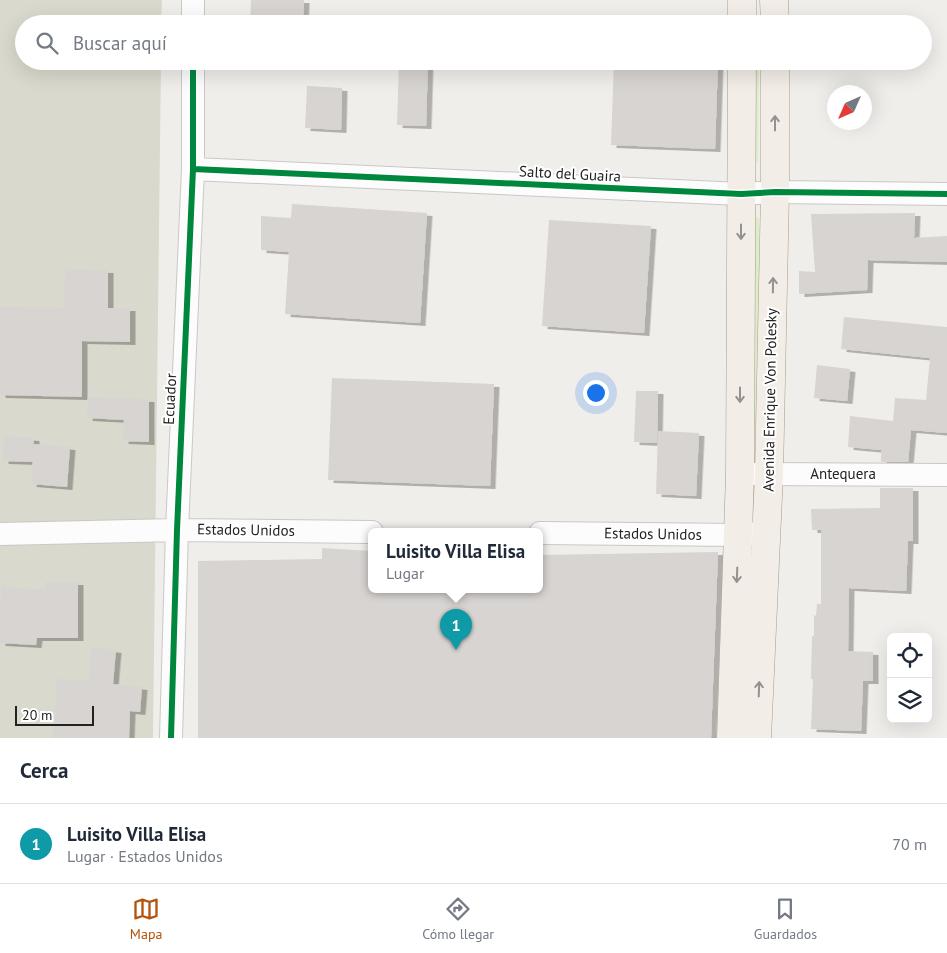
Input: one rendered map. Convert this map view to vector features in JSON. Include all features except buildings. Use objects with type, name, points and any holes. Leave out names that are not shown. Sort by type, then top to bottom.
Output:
[{"type":"main road","points":[[742,0],[742,15]]},
{"type":"main road","points":[[774,0],[774,15]]},
{"type":"main road","name":"Avenida Enrique Von Polesky","points":[[731,738],[740,474],[742,70]]},
{"type":"main road","name":"Avenida Enrique Von Polesky","points":[[757,738],[769,474],[775,192],[775,70]]},
{"type":"street","points":[[193,0],[193,15]]},
{"type":"street","name":"Ecuador","points":[[171,738],[177,530],[193,170],[193,70]]},
{"type":"street","name":"Salto del Guaira","points":[[193,170],[741,194],[775,192],[947,194]]},
{"type":"street","name":"Antequera","points":[[740,474],[947,475]]},
{"type":"street","name":"Estados Unidos","points":[[0,534],[177,530],[368,532]]},
{"type":"street","name":"Estados Unidos","points":[[543,533],[738,535],[766,533]]},
{"type":"shaded area","points":[[0,0],[162,0],[161,15],[15,15],[15,70],[161,70],[153,738],[0,738]]},
{"type":"green space","points":[[753,70],[759,70],[758,161],[754,162]]},
{"type":"green space","points":[[755,217],[759,219],[759,428],[757,430],[753,427],[753,219]]},
{"type":"cycle path","points":[[171,738],[177,530],[193,169],[193,70]]},
{"type":"cycle path","points":[[193,169],[741,194],[775,192],[947,194]]},
{"type":"place","name":"Luisito Villa Elisa","points":[[456,650]]}]
